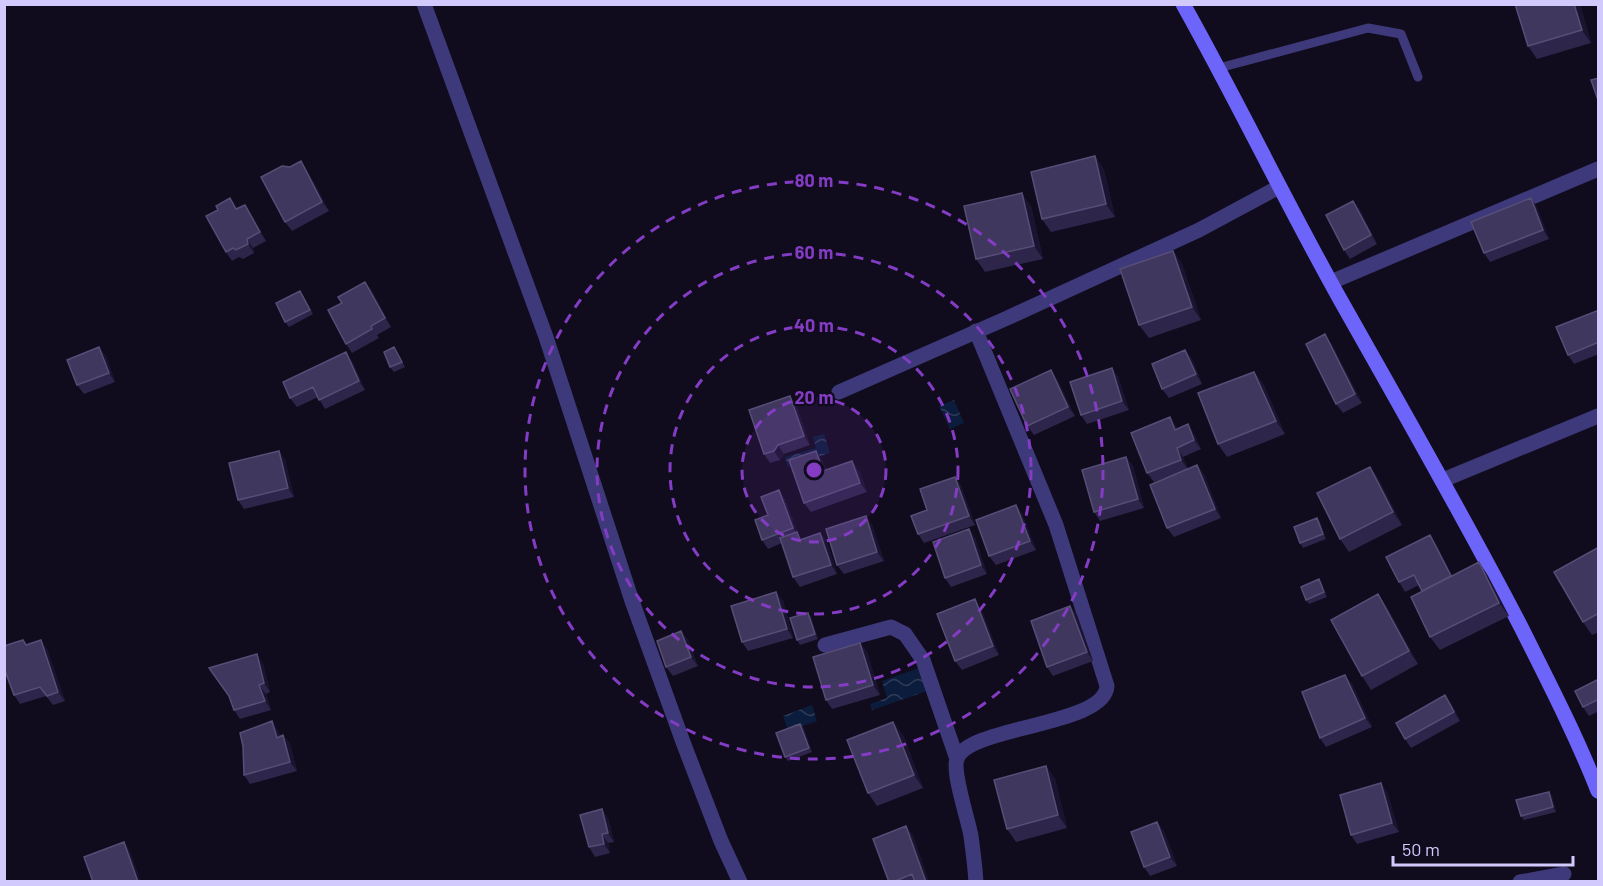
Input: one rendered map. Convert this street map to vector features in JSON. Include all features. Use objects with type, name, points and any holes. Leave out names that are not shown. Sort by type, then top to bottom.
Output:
[{"type":"street","points":[[424,4],[546,337],[589,472],[671,710],[721,841],[740,882]]},
{"type":"street","points":[[1184,4],[1331,282],[1443,480],[1542,669],[1599,791]]},
{"type":"street","points":[[1331,282],[1599,169]]},
{"type":"street","points":[[838,392],[1199,230],[1279,186]]},
{"type":"street","points":[[957,759],[968,745],[1096,705],[1107,693],[1107,686],[1056,525],[976,331]]},
{"type":"street","points":[[1443,480],[1599,416]]},
{"type":"street","points":[[825,645],[891,627],[905,634],[923,660],[957,759],[957,775],[970,834],[976,882]]},
{"type":"street","points":[[1520,882],[1563,874]]},
{"type":"lane","points":[[1219,68],[1368,28],[1401,34],[1418,77]]},
{"type":"water","points":[[954,400],[964,423],[950,429],[939,406]]},
{"type":"water","points":[[824,434],[830,453],[788,467],[785,457],[816,448],[813,437]]},
{"type":"water","points":[[922,667],[930,690],[872,710],[870,704],[887,698],[882,681]]},
{"type":"water","points":[[812,705],[817,721],[788,731],[783,716]]},
{"type":"building","points":[[1515,4],[1574,4],[1582,30],[1528,46]]},
{"type":"building","points":[[1599,78],[1599,103],[1591,80]]},
{"type":"building","points":[[1095,156],[1106,204],[1042,219],[1031,172]]},
{"type":"building","points":[[301,161],[322,202],[285,222],[261,177],[282,166],[290,167]]},
{"type":"building","points":[[1022,193],[1034,246],[976,259],[964,206]]},
{"type":"building","points":[[230,198],[236,209],[245,205],[260,232],[247,239],[248,244],[226,252],[206,216],[218,210],[216,206]]},
{"type":"building","points":[[1531,198],[1543,230],[1484,253],[1471,222]]},
{"type":"building","points":[[1353,201],[1371,235],[1344,250],[1326,215]]},
{"type":"building","points":[[1173,251],[1192,307],[1139,325],[1120,269]]},
{"type":"building","points":[[365,282],[385,318],[371,326],[372,329],[346,344],[328,310],[342,303],[338,297]]},
{"type":"building","points":[[300,291],[310,310],[285,322],[276,303]]},
{"type":"building","points":[[1599,310],[1599,342],[1568,355],[1556,327]]},
{"type":"building","points":[[1325,334],[1355,394],[1336,404],[1306,344]]},
{"type":"building","points":[[99,347],[109,373],[77,385],[67,360]]},
{"type":"building","points":[[394,347],[402,362],[390,367],[384,352]]},
{"type":"building","points":[[1185,350],[1196,374],[1162,389],[1152,364]]},
{"type":"building","points":[[346,352],[359,381],[319,400],[313,387],[290,398],[283,382]]},
{"type":"building","points":[[1112,368],[1122,401],[1081,415],[1070,382]]},
{"type":"building","points":[[1051,370],[1068,407],[1027,426],[1010,389]]},
{"type":"building","points":[[1254,372],[1276,421],[1218,444],[1198,393]]},
{"type":"building","points":[[790,396],[804,436],[778,445],[774,451],[764,454],[749,410]]},
{"type":"building","points":[[1170,417],[1175,430],[1188,424],[1194,440],[1177,448],[1181,460],[1147,473],[1131,433]]},
{"type":"building","points":[[279,451],[288,488],[238,500],[229,463]]},
{"type":"building","points":[[816,451],[823,471],[852,461],[860,483],[804,503],[789,460]]},
{"type":"building","points":[[1126,457],[1138,499],[1094,512],[1082,470]]},
{"type":"building","points":[[1197,465],[1215,509],[1167,528],[1150,485]]},
{"type":"building","points":[[1370,467],[1393,512],[1340,539],[1317,493]]},
{"type":"building","points":[[955,477],[969,516],[918,534],[911,516],[927,510],[920,489]]},
{"type":"building","points":[[779,490],[793,528],[762,540],[755,520],[768,515],[761,497]]},
{"type":"building","points":[[1016,505],[1030,541],[989,556],[976,520]]},
{"type":"building","points":[[866,516],[877,552],[837,565],[826,529]]},
{"type":"building","points":[[1317,518],[1323,534],[1300,543],[1294,527]]},
{"type":"building","points":[[969,529],[981,565],[945,578],[933,542]]},
{"type":"building","points":[[797,532],[800,540],[820,533],[831,565],[793,577],[780,538]]},
{"type":"building","points":[[1430,535],[1451,576],[1422,591],[1414,575],[1399,582],[1386,557]]},
{"type":"building","points":[[1599,547],[1599,613],[1583,622],[1554,572]]},
{"type":"building","points":[[1479,562],[1499,603],[1430,637],[1411,597]]},
{"type":"building","points":[[1319,579],[1324,592],[1306,600],[1301,587]]},
{"type":"building","points":[[776,592],[787,629],[742,642],[731,606]]},
{"type":"building","points":[[1378,594],[1409,651],[1362,676],[1331,620]]},
{"type":"building","points":[[975,599],[993,646],[955,661],[937,614]]},
{"type":"building","points":[[1070,606],[1087,652],[1047,667],[1031,621]]},
{"type":"building","points":[[808,613],[815,634],[797,640],[790,618]]},
{"type":"building","points":[[681,631],[691,657],[666,667],[657,641]]},
{"type":"building","points":[[23,640],[26,645],[41,640],[58,692],[47,696],[40,687],[14,695],[4,668],[4,646]]},
{"type":"building","points":[[860,643],[873,685],[826,700],[813,657]]},
{"type":"building","points":[[257,654],[264,683],[259,685],[265,701],[234,710],[229,696],[209,668]]},
{"type":"building","points":[[1345,675],[1365,718],[1320,738],[1302,692]]},
{"type":"building","points":[[1599,679],[1599,699],[1583,707],[1575,691]]},
{"type":"building","points":[[1445,695],[1454,712],[1405,739],[1396,723]]},
{"type":"building","points":[[272,721],[277,738],[283,735],[290,762],[244,775],[240,733]]},
{"type":"building","points":[[893,722],[914,775],[868,793],[847,740]]},
{"type":"building","points":[[800,724],[809,748],[785,757],[776,733]]},
{"type":"building","points":[[1046,766],[1058,815],[1007,829],[994,780]]},
{"type":"building","points":[[1381,783],[1392,823],[1351,835],[1340,795]]},
{"type":"building","points":[[1549,792],[1553,807],[1521,816],[1516,800]]},
{"type":"building","points":[[602,809],[608,833],[602,834],[604,844],[589,847],[580,815]]},
{"type":"building","points":[[1157,822],[1170,857],[1144,867],[1131,832]]},
{"type":"building","points":[[906,826],[926,882],[915,882],[912,874],[889,882],[873,839]]},
{"type":"building","points":[[124,842],[138,882],[93,882],[84,857]]}]
